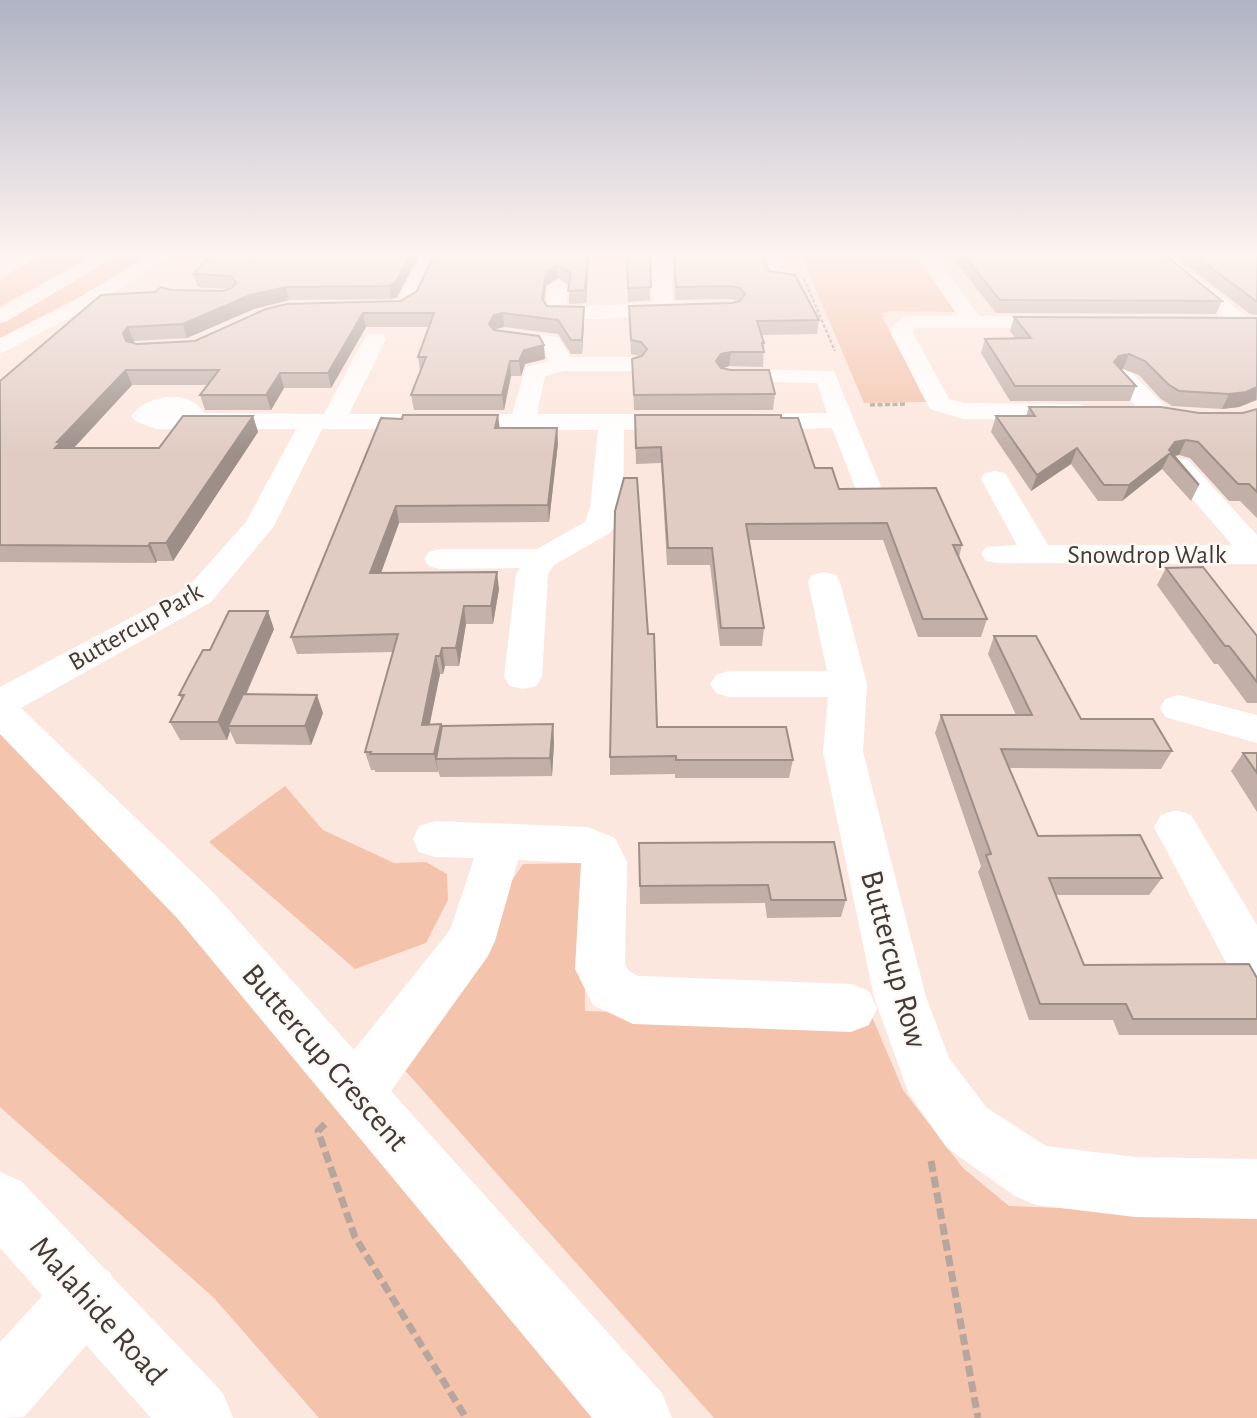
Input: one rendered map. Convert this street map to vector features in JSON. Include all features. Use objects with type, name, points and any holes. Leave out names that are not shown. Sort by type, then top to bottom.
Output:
[{"type":"street","points":[[0,347],[48,321]]},
{"type":"street","points":[[1090,322],[911,322],[900,329],[939,404],[963,411],[1097,412]]},
{"type":"street","points":[[1206,323],[1251,323]]},
{"type":"street","points":[[505,337],[550,342],[563,364]]},
{"type":"street","name":"Buttercup Park","points":[[0,703],[198,595],[259,526],[375,339]]},
{"type":"street","points":[[523,422],[534,372],[563,364],[632,364]]},
{"type":"street","points":[[730,376],[782,376],[832,365],[841,420],[867,486]]},
{"type":"street","points":[[1123,377],[1167,415],[1124,412]]},
{"type":"street","points":[[193,419],[523,422],[841,420]]},
{"type":"street","points":[[523,677],[532,574],[543,558],[599,527],[606,508],[612,422]]},
{"type":"street","name":"Snowdrop Walk","points":[[1178,466],[1257,554]]},
{"type":"street","name":"Snowdrop Walk","points":[[995,479],[1037,553]]},
{"type":"street","name":"Snowdrop Walk","points":[[997,554],[1257,554]]},
{"type":"street","points":[[440,559],[543,558]]},
{"type":"street","name":"Buttercup Row","points":[[824,582],[848,684],[843,752],[900,997],[928,1075],[967,1128],[1035,1175],[1135,1187],[1257,1189]]},
{"type":"street","points":[[729,684],[848,684]]},
{"type":"street","points":[[1179,708],[1257,729]]},
{"type":"street","name":"Buttercup Crescent","points":[[0,710],[194,904],[638,1418]]},
{"type":"street","points":[[1176,827],[1257,971]]},
{"type":"street","points":[[435,839],[588,845],[599,851],[604,862],[600,969],[611,988],[632,1000],[851,1008]]},
{"type":"street","points":[[356,1092],[471,941],[501,843]]},
{"type":"street","name":"Malahide Road","points":[[0,1202],[198,1418]]},
{"type":"street","points":[[0,1394],[88,1295]]},
{"type":"path","points":[[817,321],[832,365]]},
{"type":"path","points":[[841,420],[863,418],[858,405],[939,404]]},
{"type":"path","points":[[356,1092],[318,1131],[332,1177],[355,1237],[466,1418]]},
{"type":"path","points":[[931,1158],[978,1418]]},
{"type":"shaded area","points":[[0,321],[50,321],[0,351]]},
{"type":"shaded area","points":[[829,321],[885,321],[926,402],[864,403]]},
{"type":"shaded area","points":[[0,724],[65,776],[625,1418],[319,1418],[214,1298],[0,1107]]},
{"type":"shaded area","points":[[285,786],[323,830],[394,863],[426,862],[447,874],[448,900],[426,943],[355,969],[209,842]]},
{"type":"shaded area","points":[[584,863],[585,1011],[873,1019],[903,1090],[963,1168],[1009,1206],[1257,1216],[1257,1418],[714,1418],[394,1058],[523,864]]},
{"type":"building","points":[[70,321],[190,321],[183,324],[128,327],[123,333],[126,341],[137,344],[195,341],[239,321],[358,321],[328,373],[280,373],[266,395],[200,395],[219,370],[126,370],[57,442],[61,442],[55,448],[159,448],[183,416],[253,416],[166,543],[150,543],[148,546],[0,545],[0,381]]},
{"type":"building","points":[[431,321],[491,321],[489,324],[494,330],[539,336],[544,345],[524,350],[519,361],[510,361],[502,395],[411,395],[426,357],[418,357]]},
{"type":"building","points":[[559,321],[583,321],[582,340],[571,340]]},
{"type":"building","points":[[630,321],[757,321],[764,352],[731,352],[721,354],[716,361],[721,368],[731,370],[769,370],[775,394],[634,395],[632,359],[642,356],[647,349],[641,342],[631,340]]},
{"type":"building","points":[[1017,321],[1257,321],[1257,387],[1246,392],[1229,394],[1179,391],[1145,361],[1129,354],[1119,356],[1114,362],[1136,386],[1015,386],[985,339],[1031,338]]},
{"type":"building","points":[[1029,407],[1161,407],[1199,413],[1243,413],[1257,409],[1257,492],[1249,484],[1238,484],[1198,442],[1186,440],[1175,442],[1169,450],[1199,485],[1170,453],[1129,485],[1104,485],[1077,448],[1037,475],[996,416],[1035,416]]},
{"type":"building","points":[[403,415],[498,415],[495,428],[557,428],[548,505],[396,506],[370,573],[497,572],[491,606],[464,606],[456,648],[442,648],[440,656],[436,656],[422,725],[441,724],[434,754],[370,754],[371,752],[365,752],[398,634],[291,637],[381,418],[402,419]]},
{"type":"building","points":[[635,415],[781,415],[781,418],[798,418],[815,468],[832,468],[839,489],[936,488],[962,545],[953,545],[987,619],[923,619],[887,523],[746,524],[764,628],[721,628],[712,548],[668,548],[661,447],[636,448]]},
{"type":"building","points":[[624,478],[637,478],[648,634],[654,634],[657,727],[786,727],[793,760],[610,757],[615,511]]},
{"type":"building","points":[[1203,567],[1257,636],[1257,682],[1229,646],[1225,646],[1166,568]]},
{"type":"building","points":[[229,611],[268,611],[218,722],[170,722],[184,695],[179,695],[191,672],[203,650],[210,650]]},
{"type":"building","points":[[994,636],[1036,636],[1081,719],[1153,719],[1172,751],[1001,749],[1038,836],[1140,835],[1162,878],[1049,878],[1084,965],[1249,964],[1257,978],[1257,1019],[1133,1019],[1126,1004],[1040,1004],[986,855],[991,854],[941,715],[1032,715]]},
{"type":"building","points":[[243,694],[317,695],[305,726],[228,726]]},
{"type":"building","points":[[553,724],[550,758],[436,759],[442,726]]},
{"type":"building","points":[[1243,753],[1257,753],[1257,773]]},
{"type":"building","points":[[834,842],[846,900],[771,900],[768,885],[640,886],[639,843]]}]
